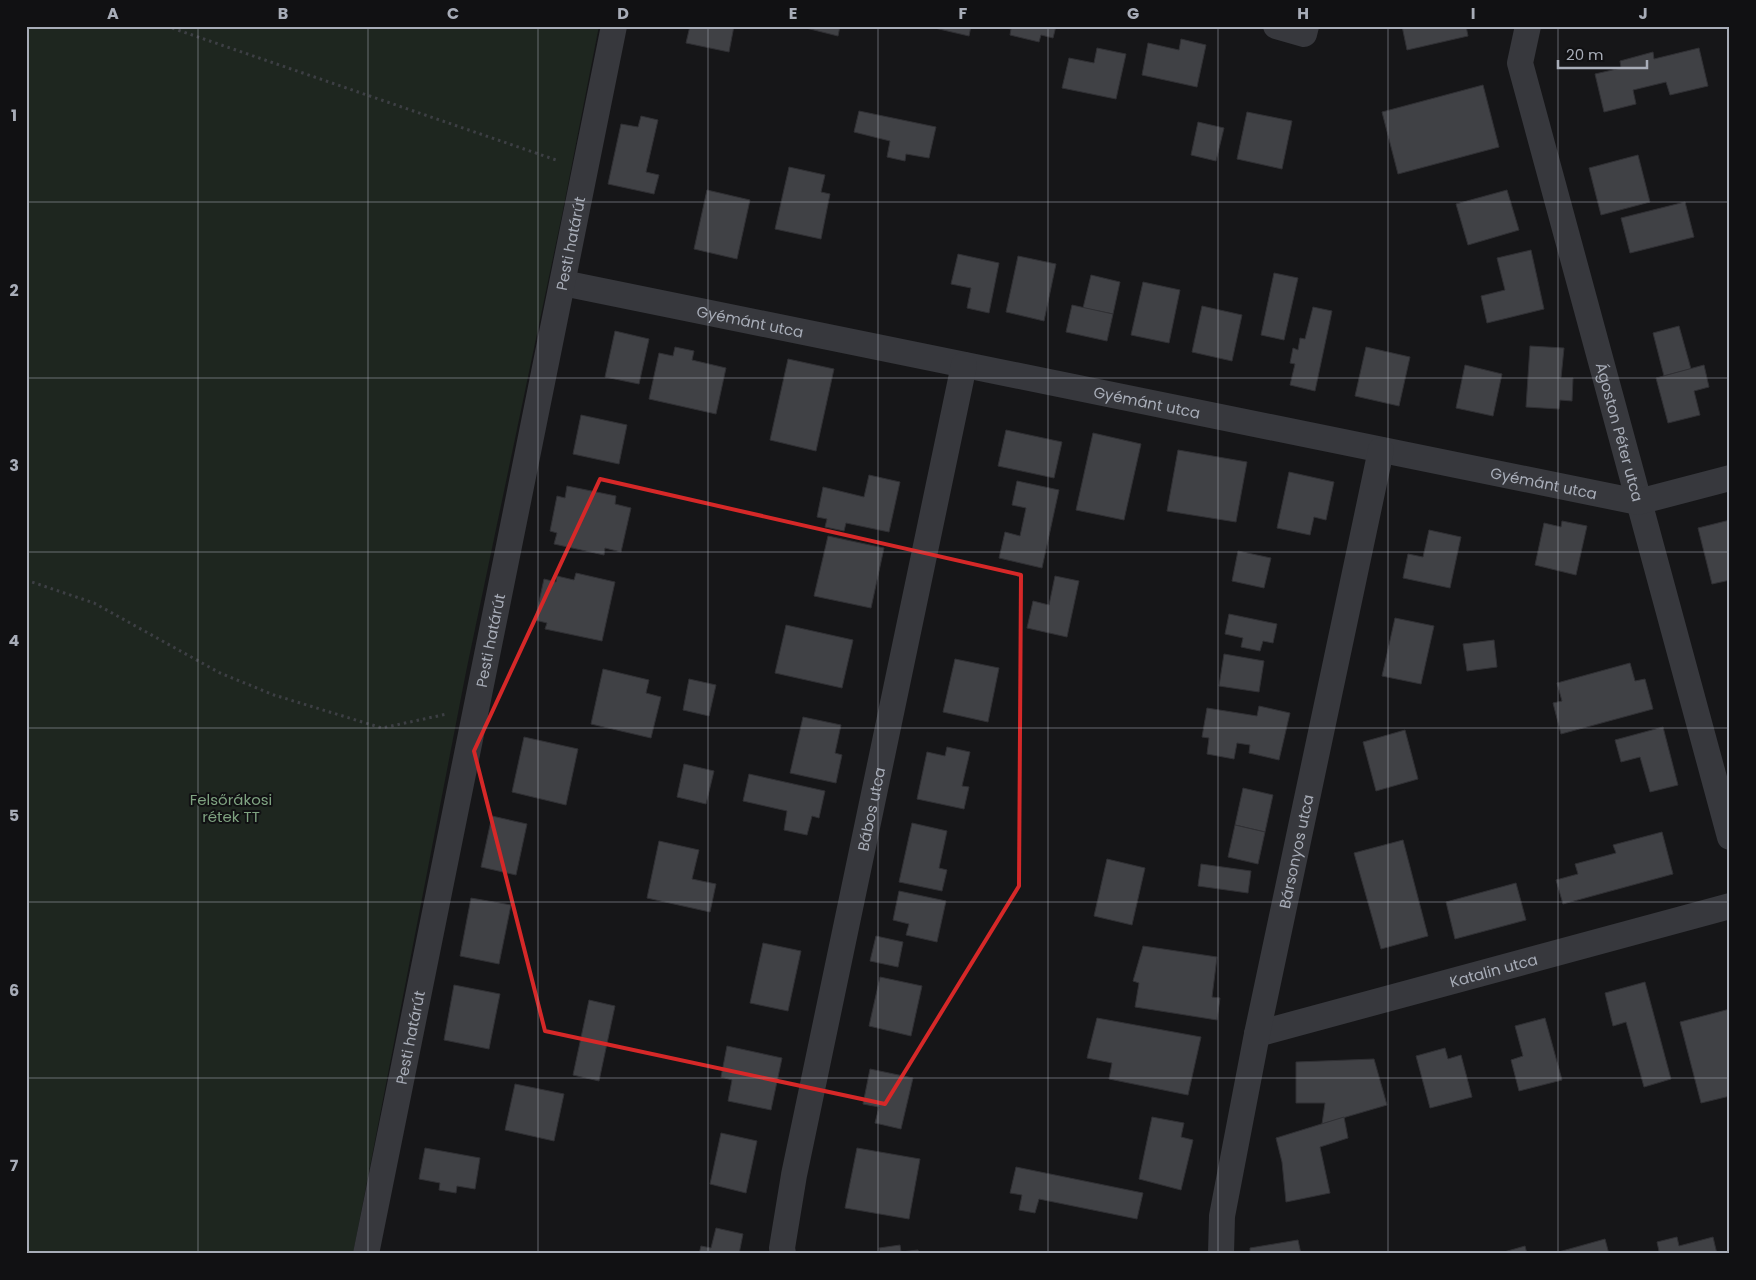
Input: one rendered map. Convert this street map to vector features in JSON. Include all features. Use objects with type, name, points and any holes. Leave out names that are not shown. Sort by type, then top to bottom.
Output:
[{"type":"street","name":"Pesti határút","points":[[366,1254],[614,26]]},
{"type":"street","points":[[1276,26],[1304,34],[1306,26]]},
{"type":"street","name":"Ágoston Péter utca","points":[[1528,26],[1520,63],[1730,837]]},
{"type":"street","name":"Gyémánt utca","points":[[563,283],[1638,502],[1730,478]]},
{"type":"street","name":"Bábos utca","points":[[782,1254],[794,1175],[964,365]]},
{"type":"street","name":"Bársonyos utca","points":[[1221,1254],[1222,1216],[1257,1034],[1381,450]]},
{"type":"street","name":"Katalin utca","points":[[1257,1034],[1730,906]]},
{"type":"path","points":[[166,26],[585,170]]},
{"type":"path","points":[[26,580],[94,603],[220,673],[274,695],[382,728],[426,720],[477,706]]},
{"type":"highlighted area","points":[[600,479],[1021,575],[1019,886],[885,1104],[545,1031],[474,751]]},
{"type":"green space","name":"Felsőrákosi rétek TT","points":[[26,26],[599,26],[563,210],[466,672],[353,1254],[26,1254]]},
{"type":"building","points":[[690,26],[734,26],[729,52],[686,43]]},
{"type":"building","points":[[806,26],[840,26],[838,36],[806,28]]},
{"type":"building","points":[[926,26],[971,26],[969,36]]},
{"type":"building","points":[[1056,26],[1053,38],[1041,35],[1039,42],[1010,35],[1011,29],[1001,27]]},
{"type":"building","points":[[1402,26],[1466,26],[1468,36],[1407,50]]},
{"type":"building","points":[[1181,39],[1206,45],[1197,87],[1142,75],[1148,43],[1179,50]]},
{"type":"building","points":[[1097,48],[1126,54],[1116,99],[1062,88],[1069,58],[1094,63]]},
{"type":"building","points":[[1699,48],[1708,86],[1670,95],[1666,82],[1633,90],[1636,104],[1604,112],[1595,74],[1621,68],[1620,61],[1653,52],[1654,59]]},
{"type":"building","points":[[1483,85],[1499,147],[1398,174],[1382,112]]},
{"type":"building","points":[[859,111],[936,127],[929,158],[906,154],[905,161],[887,157],[890,141],[854,132]]},
{"type":"building","points":[[1247,112],[1292,121],[1282,169],[1237,159]]},
{"type":"building","points":[[641,116],[658,120],[646,172],[659,175],[654,194],[608,184],[621,124],[638,127]]},
{"type":"building","points":[[1198,122],[1224,128],[1216,161],[1191,155]]},
{"type":"building","points":[[1638,155],[1650,202],[1601,215],[1589,168]]},
{"type":"building","points":[[789,167],[825,175],[821,192],[830,194],[821,239],[775,229]]},
{"type":"building","points":[[707,190],[750,200],[737,259],[694,249]]},
{"type":"building","points":[[1507,190],[1519,230],[1468,245],[1456,204]]},
{"type":"building","points":[[1685,202],[1694,237],[1630,253],[1621,218]]},
{"type":"building","points":[[1531,250],[1544,309],[1487,323],[1481,296],[1505,290],[1497,258]]},
{"type":"building","points":[[958,254],[999,263],[989,313],[967,308],[971,288],[951,284]]},
{"type":"building","points":[[1018,256],[1056,264],[1044,321],[1006,312]]},
{"type":"building","points":[[1274,273],[1298,278],[1284,340],[1261,335]]},
{"type":"building","points":[[1091,275],[1120,282],[1113,314],[1083,308]]},
{"type":"building","points":[[1143,282],[1180,290],[1169,343],[1131,335]]},
{"type":"building","points":[[1072,305],[1113,314],[1107,341],[1066,332]]},
{"type":"building","points":[[1202,306],[1242,315],[1232,361],[1192,352]]},
{"type":"building","points":[[1313,307],[1332,311],[1315,391],[1290,385],[1295,364],[1290,363],[1293,348],[1298,350],[1300,338],[1305,339]]},
{"type":"building","points":[[1679,326],[1691,369],[1664,376],[1653,333]]},
{"type":"building","points":[[615,331],[649,339],[639,384],[605,377]]},
{"type":"building","points":[[1530,346],[1564,348],[1561,378],[1573,378],[1572,401],[1560,400],[1559,409],[1526,407]]},
{"type":"building","points":[[675,347],[694,351],[692,360],[726,368],[716,414],[649,399],[659,353],[673,356]]},
{"type":"building","points":[[1366,347],[1410,357],[1399,406],[1355,396]]},
{"type":"building","points":[[788,359],[834,369],[816,451],[770,440]]},
{"type":"building","points":[[1465,365],[1502,374],[1493,416],[1456,408]]},
{"type":"building","points":[[1704,365],[1709,387],[1694,391],[1700,415],[1668,423],[1656,378]]},
{"type":"building","points":[[581,415],[627,425],[619,464],[573,454]]},
{"type":"building","points":[[1006,430],[1062,442],[1054,478],[998,466]]},
{"type":"building","points":[[1093,433],[1141,444],[1124,520],[1076,510]]},
{"type":"building","points":[[1178,450],[1247,462],[1236,522],[1167,511]]},
{"type":"building","points":[[1289,472],[1334,482],[1326,520],[1314,517],[1310,535],[1277,528]]},
{"type":"building","points":[[869,475],[900,482],[889,532],[846,523],[844,531],[825,527],[827,519],[817,517],[823,487],[864,497]]},
{"type":"building","points":[[1017,481],[1059,490],[1042,568],[999,558],[1005,532],[1020,536],[1026,508],[1012,505]]},
{"type":"building","points":[[567,486],[616,496],[615,504],[631,508],[621,552],[605,548],[604,555],[554,544],[557,533],[550,531],[557,496],[565,498]]},
{"type":"building","points":[[1730,520],[1730,580],[1712,584],[1698,528]]},
{"type":"building","points":[[1562,521],[1587,526],[1576,575],[1535,565],[1544,523],[1561,527]]},
{"type":"building","points":[[1429,530],[1461,537],[1450,588],[1403,578],[1408,554],[1423,557]]},
{"type":"building","points":[[828,536],[884,548],[871,608],[814,596]]},
{"type":"building","points":[[1238,551],[1271,558],[1264,588],[1232,581]]},
{"type":"building","points":[[576,573],[615,582],[602,641],[545,629],[547,623],[535,620],[544,579],[556,582],[557,576],[574,580]]},
{"type":"building","points":[[1055,576],[1079,581],[1067,637],[1027,628],[1033,601],[1049,605]]},
{"type":"building","points":[[1229,614],[1277,624],[1273,643],[1263,641],[1260,651],[1241,647],[1243,638],[1225,634]]},
{"type":"building","points":[[1395,618],[1434,626],[1421,684],[1382,676]]},
{"type":"building","points":[[786,625],[853,640],[842,688],[775,673]]},
{"type":"building","points":[[1494,640],[1497,667],[1467,671],[1463,644]]},
{"type":"building","points":[[1224,654],[1264,661],[1259,692],[1219,686]]},
{"type":"building","points":[[955,659],[999,668],[988,722],[943,712]]},
{"type":"building","points":[[1630,663],[1635,681],[1645,679],[1653,709],[1561,734],[1553,703],[1562,701],[1557,683]]},
{"type":"building","points":[[603,669],[649,680],[646,693],[661,697],[651,738],[591,724]]},
{"type":"building","points":[[689,679],[716,685],[709,716],[683,710]]},
{"type":"building","points":[[1259,706],[1290,713],[1279,760],[1249,753],[1250,745],[1237,743],[1234,759],[1207,754],[1209,738],[1202,737],[1207,708],[1257,716]]},
{"type":"building","points":[[803,717],[841,725],[835,753],[842,755],[836,783],[790,773]]},
{"type":"building","points":[[1663,727],[1678,785],[1650,792],[1640,757],[1621,762],[1615,740]]},
{"type":"building","points":[[1405,730],[1418,779],[1376,791],[1363,742]]},
{"type":"building","points":[[524,737],[578,749],[566,805],[512,792]]},
{"type":"building","points":[[947,747],[970,752],[962,786],[969,787],[964,809],[917,799],[927,752],[945,756]]},
{"type":"building","points":[[684,764],[714,771],[706,804],[677,797]]},
{"type":"building","points":[[749,774],[825,791],[819,818],[812,816],[807,835],[784,830],[787,811],[743,801]]},
{"type":"building","points":[[1243,788],[1273,795],[1265,832],[1235,825]]},
{"type":"building","points":[[492,816],[527,824],[516,875],[481,867]]},
{"type":"building","points":[[912,823],[947,831],[939,868],[947,870],[942,891],[899,882]]},
{"type":"building","points":[[1235,825],[1265,832],[1258,864],[1228,857]]},
{"type":"building","points":[[1662,832],[1673,874],[1563,904],[1556,880],[1578,874],[1575,864],[1616,853],[1613,845]]},
{"type":"building","points":[[1403,840],[1428,936],[1381,949],[1354,853]]},
{"type":"building","points":[[659,841],[699,850],[692,879],[716,884],[710,912],[647,898]]},
{"type":"building","points":[[1107,859],[1145,868],[1132,925],[1094,916]]},
{"type":"building","points":[[1201,864],[1251,871],[1248,893],[1198,886]]},
{"type":"building","points":[[1516,883],[1526,920],[1455,939],[1446,902]]},
{"type":"building","points":[[899,891],[946,901],[937,942],[906,935],[909,924],[893,920]]},
{"type":"building","points":[[471,898],[511,905],[499,964],[460,956]]},
{"type":"building","points":[[876,936],[903,942],[898,967],[870,961]]},
{"type":"building","points":[[763,943],[801,951],[788,1011],[750,1003]]},
{"type":"building","points":[[1143,946],[1217,957],[1212,997],[1220,998],[1217,1020],[1135,1007],[1139,983],[1133,981]]},
{"type":"building","points":[[880,977],[922,986],[911,1036],[869,1026]]},
{"type":"building","points":[[1645,982],[1671,1079],[1644,1087],[1626,1022],[1613,1026],[1605,993]]},
{"type":"building","points":[[454,985],[500,994],[489,1049],[444,1040]]},
{"type":"building","points":[[589,1000],[615,1006],[599,1081],[573,1075]]},
{"type":"building","points":[[1730,1009],[1730,1096],[1701,1103],[1680,1022]]},
{"type":"building","points":[[1097,1018],[1201,1037],[1188,1095],[1109,1079],[1112,1063],[1087,1058]]},
{"type":"building","points":[[1545,1018],[1562,1080],[1519,1091],[1511,1060],[1523,1056],[1515,1026]]},
{"type":"building","points":[[727,1046],[782,1058],[771,1110],[728,1101],[732,1080],[721,1077]]},
{"type":"building","points":[[1445,1048],[1448,1059],[1461,1055],[1472,1097],[1430,1108],[1416,1056]]},
{"type":"building","points":[[1374,1059],[1387,1105],[1322,1124],[1325,1103],[1296,1103],[1296,1062]]},
{"type":"building","points":[[870,1069],[913,1078],[901,1129],[875,1123],[879,1107],[863,1104]]},
{"type":"building","points":[[515,1084],[564,1094],[554,1141],[505,1130]]},
{"type":"building","points":[[1152,1117],[1184,1123],[1181,1137],[1193,1140],[1181,1190],[1139,1179]]},
{"type":"building","points":[[1344,1117],[1348,1138],[1320,1147],[1330,1193],[1286,1202],[1282,1162],[1276,1138]]},
{"type":"building","points":[[721,1133],[757,1141],[746,1193],[710,1184]]},
{"type":"building","points":[[425,1148],[480,1158],[475,1189],[457,1186],[456,1193],[439,1190],[440,1183],[419,1179]]},
{"type":"building","points":[[857,1148],[920,1159],[909,1219],[845,1208]]},
{"type":"building","points":[[1016,1167],[1143,1193],[1137,1219],[1039,1199],[1035,1213],[1019,1210],[1022,1195],[1010,1193]]},
{"type":"building","points":[[716,1228],[743,1234],[739,1254],[699,1254],[701,1246],[711,1248]]},
{"type":"building","points":[[1677,1237],[1679,1246],[1713,1237],[1717,1254],[1651,1254],[1659,1251],[1657,1242]]},
{"type":"building","points":[[1605,1239],[1609,1254],[1555,1254],[1555,1253]]},
{"type":"building","points":[[1298,1240],[1301,1254],[1250,1254],[1250,1248]]},
{"type":"building","points":[[900,1245],[901,1252],[918,1250],[919,1254],[880,1254],[879,1248]]},
{"type":"building","points":[[1525,1246],[1527,1254],[1497,1254]]}]
